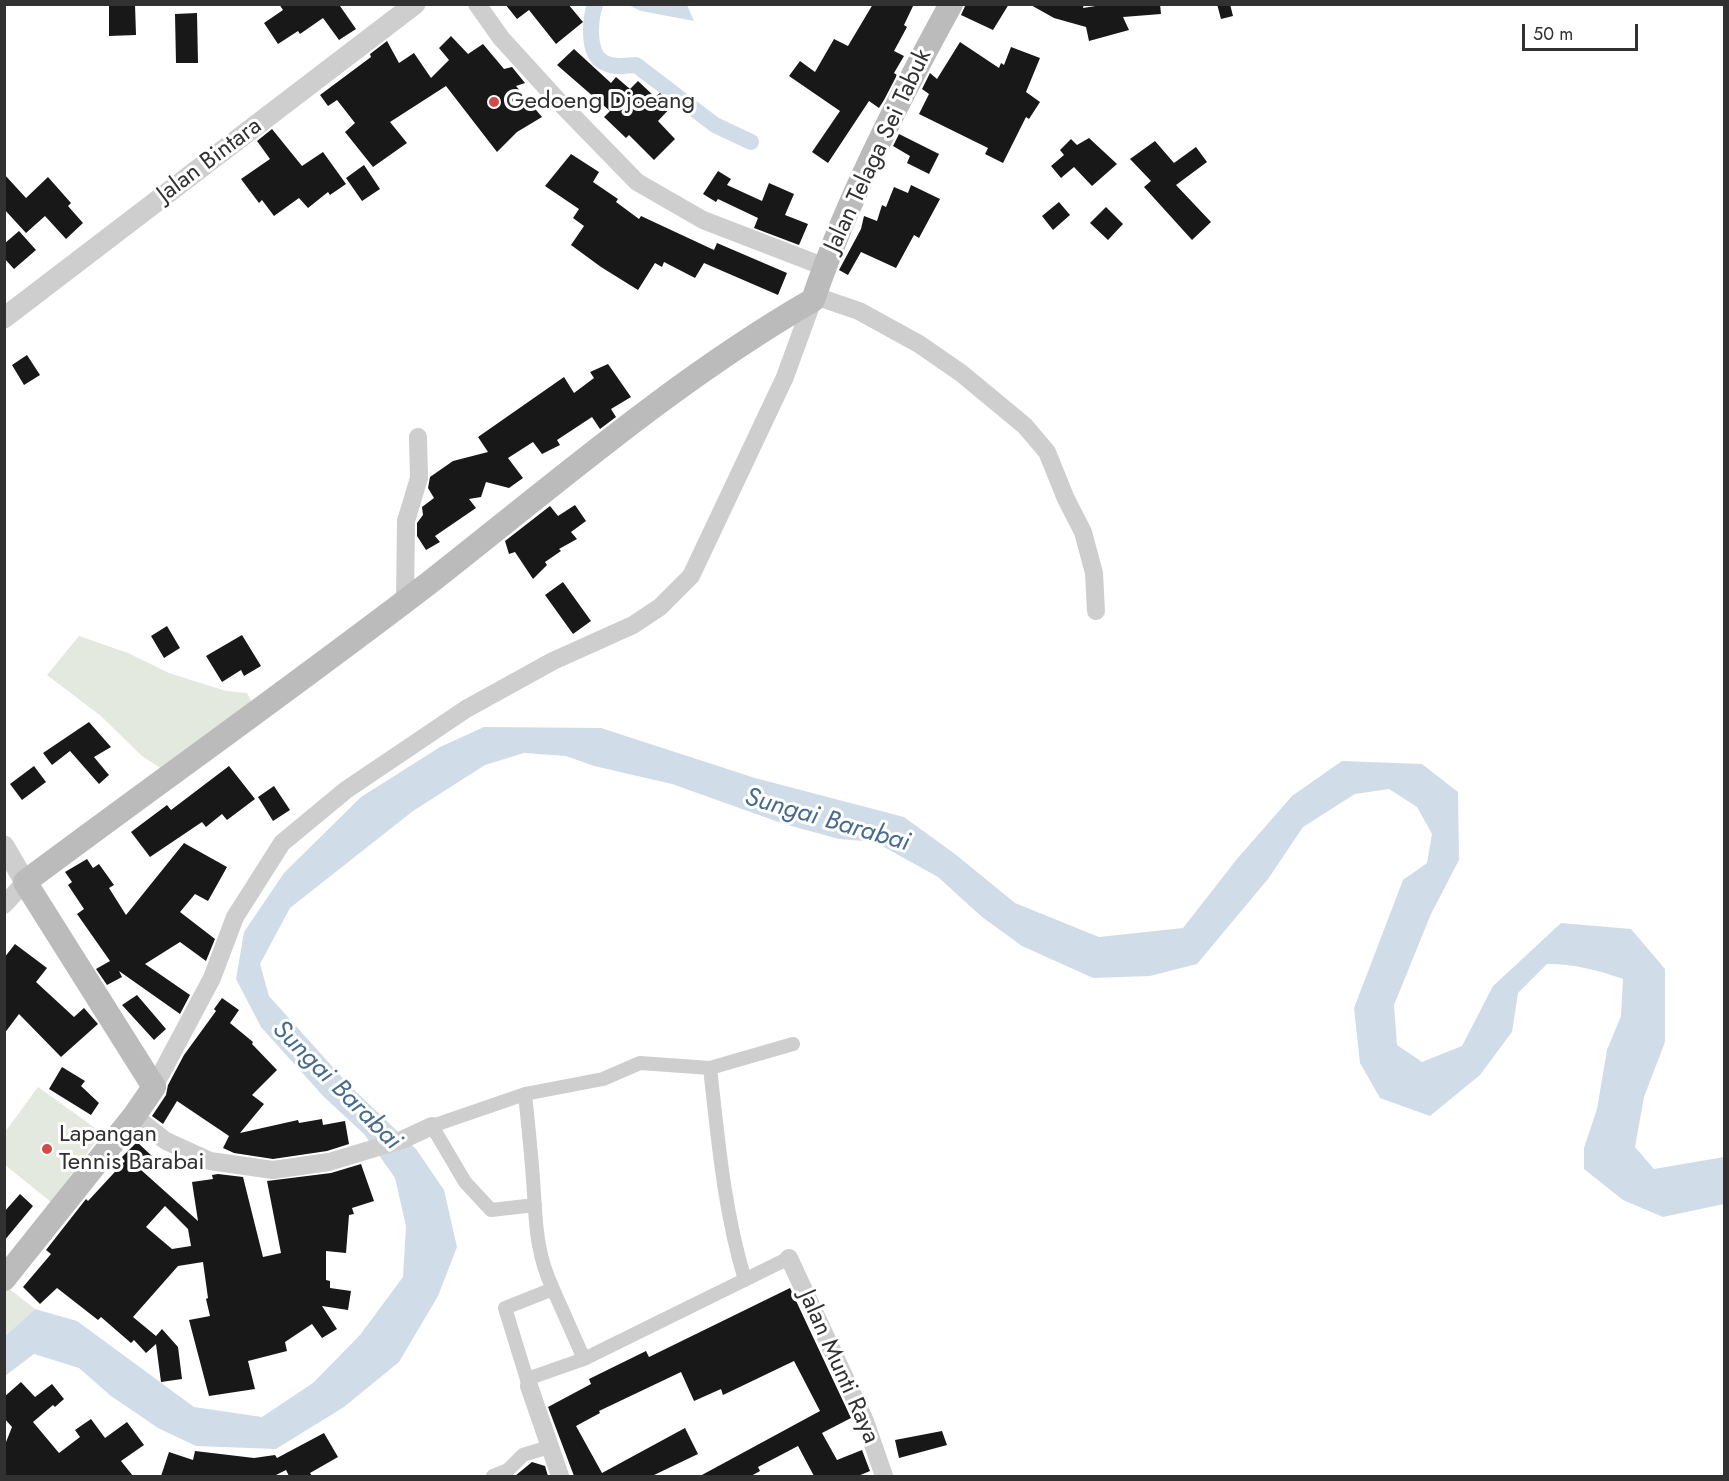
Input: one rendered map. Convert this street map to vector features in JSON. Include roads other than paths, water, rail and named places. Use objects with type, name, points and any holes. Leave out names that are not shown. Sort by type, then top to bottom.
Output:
[{"type":"main road","name":"Jalan Telaga Sei Tabuk","points":[[814,298],[842,220],[922,57],[951,4]]},
{"type":"main road","points":[[4,1279],[134,1116],[154,1087],[25,882],[405,601],[705,368],[814,298]]},
{"type":"street","name":"Jalan Bintara","points":[[4,318],[415,4]]},
{"type":"street","points":[[477,4],[501,38],[555,98],[637,182],[704,220],[825,267]]},
{"type":"street","points":[[154,1087],[212,978],[235,917],[282,843],[346,790],[466,710],[553,661],[633,625],[660,607],[691,576],[785,377],[814,298],[860,311],[919,344],[961,374],[1025,426],[1047,452],[1065,500],[1083,532],[1094,573],[1095,611]]},
{"type":"street","points":[[405,601],[406,520],[419,478],[418,437]]},
{"type":"street","points":[[4,846],[25,882],[4,905]]},
{"type":"street","points":[[134,1116],[166,1141],[210,1161],[273,1170],[329,1162],[402,1140],[432,1126],[525,1094],[603,1079],[640,1063],[710,1068],[793,1044]]},
{"type":"street","points":[[710,1068],[724,1187],[733,1240],[745,1280]]},
{"type":"street","points":[[525,1094],[537,1246],[584,1359]]},
{"type":"street","points":[[432,1126],[465,1182],[491,1210],[535,1205]]},
{"type":"street","points":[[528,1383],[584,1359],[789,1258]]},
{"type":"street","name":"Jalan Munti Raya","points":[[789,1258],[865,1420],[884,1476]]},
{"type":"street","points":[[553,1289],[504,1308],[560,1476]]},
{"type":"street","points":[[493,1476],[508,1470],[523,1455],[549,1447]]},
{"type":"water","points":[[628,5],[687,5],[694,21],[641,11]]},
{"type":"water","name":"Sungai Barabai","points":[[484,727],[601,728],[755,778],[904,817],[955,854],[1015,903],[1099,937],[1183,928],[1237,859],[1292,796],[1342,761],[1422,764],[1458,792],[1459,860],[1431,914],[1394,1005],[1397,1045],[1422,1062],[1462,1046],[1493,986],[1561,923],[1631,929],[1665,969],[1665,1042],[1644,1097],[1635,1147],[1654,1169],[1724,1157],[1724,1204],[1663,1217],[1623,1200],[1584,1169],[1584,1148],[1597,1109],[1607,1050],[1621,1016],[1623,979],[1604,973],[1576,966],[1547,964],[1518,993],[1512,1032],[1480,1075],[1430,1116],[1380,1098],[1360,1063],[1354,1008],[1403,880],[1427,863],[1432,834],[1417,807],[1389,789],[1355,794],[1303,827],[1268,879],[1197,964],[1150,976],[1093,978],[1022,946],[982,917],[938,877],[875,842],[839,839],[784,824],[672,784],[594,766],[566,756],[524,753],[485,765],[413,811],[290,908],[260,964],[269,996],[348,1084],[416,1149],[444,1190],[457,1247],[438,1296],[399,1362],[344,1407],[276,1449],[196,1446],[158,1428],[111,1396],[79,1368],[34,1354],[5,1376],[5,1336],[35,1309],[77,1321],[194,1407],[262,1417],[313,1383],[360,1335],[403,1277],[406,1226],[395,1178],[364,1134],[323,1096],[261,1027],[236,979],[244,932],[284,873],[361,797],[440,747]]},
{"type":"waterway","points":[[595,4],[591,36],[598,58],[611,65],[636,65],[715,125],[751,142]]},
{"type":"place","name":"Gedoeng Djoeang","points":[[494,102]]},
{"type":"place","name":"Lapangan Tennis Barabai","points":[[47,1149]]}]
